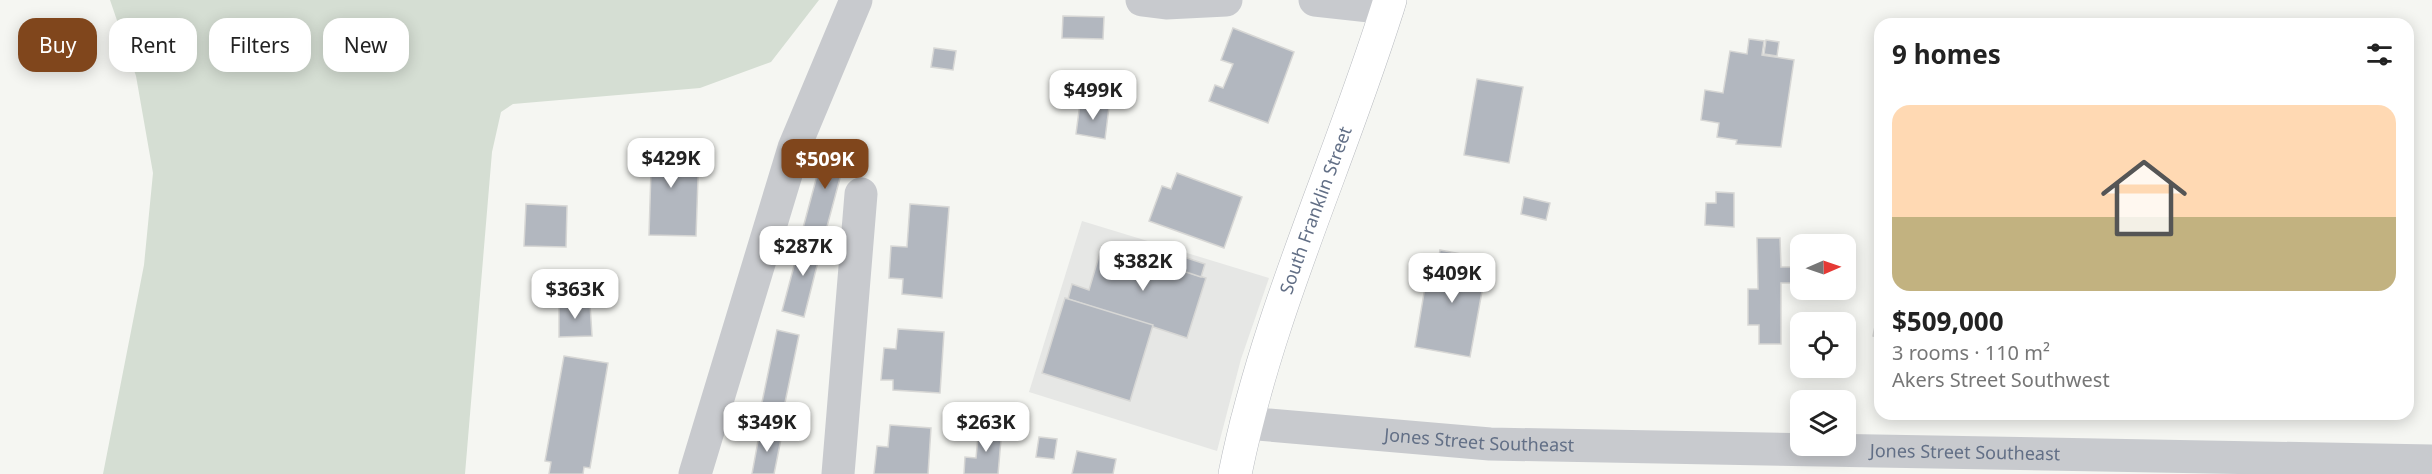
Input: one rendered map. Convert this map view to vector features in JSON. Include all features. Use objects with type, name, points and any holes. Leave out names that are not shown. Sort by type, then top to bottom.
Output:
[{"type":"main road","name":"South Franklin Street","points":[[1235,474],[1246,423],[1293,270],[1389,4]]},
{"type":"street","points":[[695,474],[794,147],[856,0]]},
{"type":"street","points":[[1142,0],[1166,3],[1226,0]]},
{"type":"street","points":[[1315,0],[1389,4]]},
{"type":"street","points":[[838,474],[861,194]]},
{"type":"street","name":"Jones Street Southeast","points":[[1246,423],[1490,444],[2432,461]]},
{"type":"shaded area","points":[[110,0],[819,0],[771,62],[700,88],[513,104],[501,112],[492,152],[465,474],[103,474],[144,265],[153,173],[135,72],[197,72],[197,18],[116,18]]},
{"type":"shaded area","points":[[1082,221],[1269,278],[1241,359],[1217,451],[1029,392]]},
{"type":"building","points":[[1063,16],[1104,17],[1103,39],[1062,38]]},
{"type":"building","points":[[1233,28],[1294,52],[1268,123],[1209,101],[1215,85],[1223,88],[1233,64],[1221,60]]},
{"type":"building","points":[[1749,39],[1764,41],[1762,55],[1794,60],[1781,147],[1736,144],[1737,140],[1717,137],[1719,123],[1701,120],[1705,90],[1723,93],[1730,51],[1747,54]]},
{"type":"building","points":[[1766,40],[1779,42],[1777,56],[1764,54]]},
{"type":"building","points":[[934,48],[956,51],[953,70],[931,67]]},
{"type":"building","points":[[1477,79],[1523,87],[1509,163],[1464,155]]},
{"type":"building","points":[[1080,103],[1109,107],[1105,139],[1076,134]]},
{"type":"building","points":[[635,146],[699,149],[696,236],[649,235],[651,170],[634,170]]},
{"type":"building","points":[[825,146],[847,152],[825,234],[803,228]]},
{"type":"building","points":[[1177,173],[1242,197],[1224,248],[1149,221],[1162,186],[1171,189]]},
{"type":"building","points":[[1716,192],[1734,193],[1734,227],[1705,225],[1706,203],[1716,203]]},
{"type":"building","points":[[1524,197],[1550,203],[1546,220],[1521,214]]},
{"type":"building","points":[[526,204],[567,206],[566,247],[524,246]]},
{"type":"building","points":[[910,204],[949,207],[942,298],[902,294],[903,279],[889,278],[891,246],[907,247]]},
{"type":"building","points":[[802,236],[823,242],[804,317],[782,311]]},
{"type":"building","points":[[1757,238],[1780,238],[1781,267],[1790,267],[1790,283],[1781,283],[1781,344],[1759,344],[1759,325],[1748,325],[1748,289],[1758,289]]},
{"type":"building","points":[[1102,246],[1206,278],[1187,338],[1068,299],[1072,284],[1089,290]]},
{"type":"building","points":[[1440,250],[1488,259],[1470,357],[1415,347],[1427,275],[1436,276]]},
{"type":"building","points":[[1175,254],[1205,264],[1201,277],[1171,267]]},
{"type":"building","points":[[1065,298],[1153,325],[1130,401],[1042,373]]},
{"type":"building","points":[[559,304],[590,304],[592,336],[559,337]]},
{"type":"building","points":[[898,329],[944,332],[940,393],[893,390],[893,380],[881,380],[884,348],[896,349]]},
{"type":"building","points":[[777,330],[799,335],[782,417],[760,412]]},
{"type":"building","points":[[564,356],[608,363],[590,468],[584,467],[583,474],[549,474],[551,462],[545,461]]},
{"type":"building","points":[[890,425],[931,428],[928,474],[874,474],[877,446],[888,447]]},
{"type":"building","points":[[979,426],[1002,428],[998,474],[964,474],[965,457],[976,458]]},
{"type":"building","points":[[760,430],[782,434],[774,474],[752,474]]},
{"type":"building","points":[[1039,437],[1057,439],[1054,459],[1036,457]]},
{"type":"building","points":[[1077,451],[1116,459],[1113,474],[1072,474]]}]
